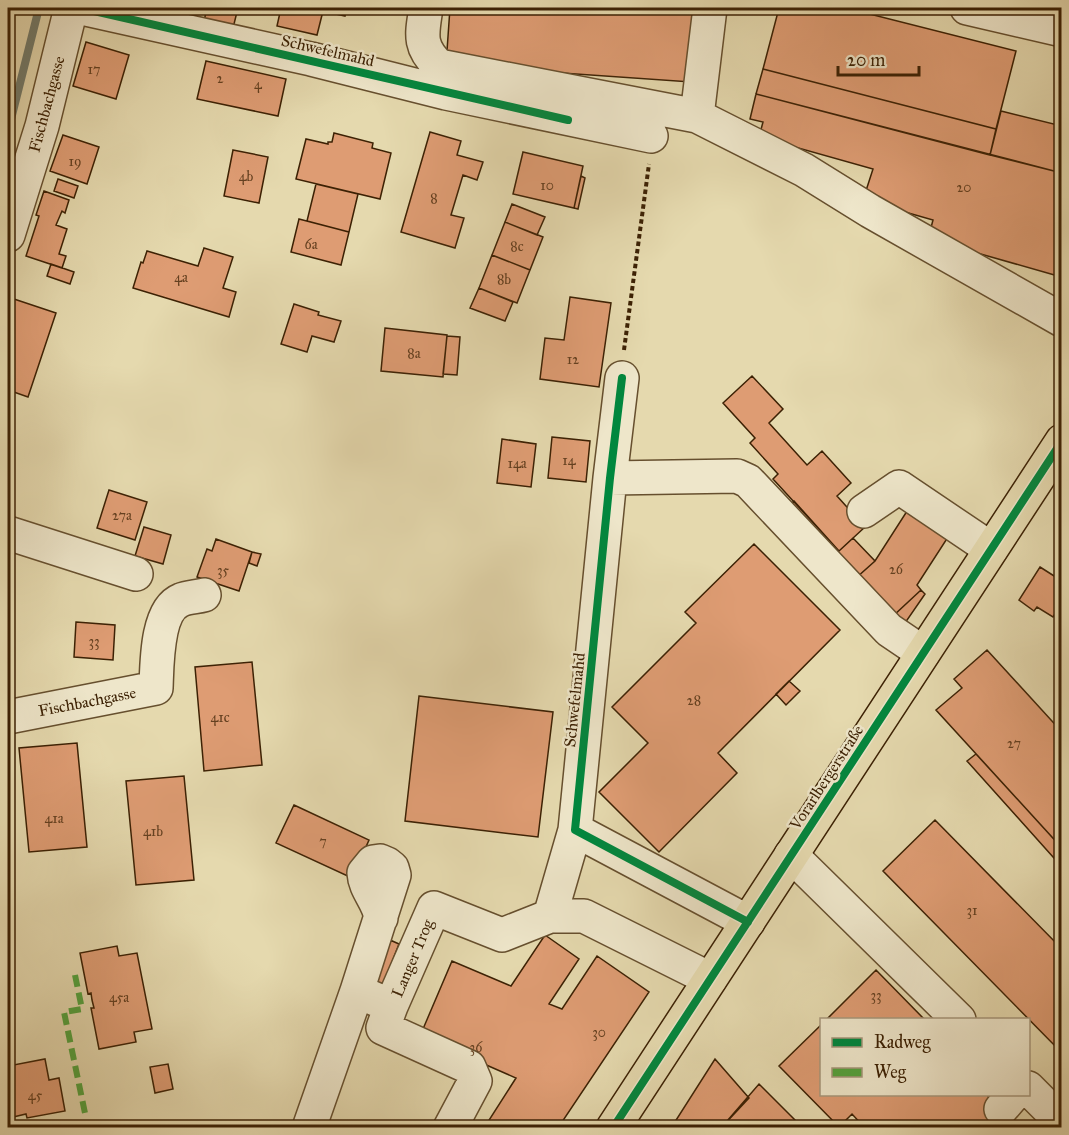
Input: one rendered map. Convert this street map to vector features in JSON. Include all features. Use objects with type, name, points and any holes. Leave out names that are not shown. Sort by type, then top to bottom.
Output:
[{"type":"main road","name":"Vorarlbergerstraße","points":[[613,1128],[1062,441]]},
{"type":"street","name":"Fischbachgasse","points":[[8,235],[42,126],[71,8]]},
{"type":"street","name":"Schwefelmahd","points":[[81,8],[568,120],[651,136]]},
{"type":"street","points":[[426,8],[422,40],[428,55],[439,66],[697,116],[804,170],[870,211],[1062,320]]},
{"type":"street","points":[[697,116],[710,8]]},
{"type":"street","points":[[967,8],[1062,30]]},
{"type":"street","name":"Schwefelmahd","points":[[575,830],[622,378]]},
{"type":"street","points":[[610,478],[736,476],[748,481],[889,630],[923,653]]},
{"type":"street","points":[[864,511],[899,487],[991,549]]},
{"type":"street","points":[[8,533],[136,574]]},
{"type":"street","name":"Fischbachgasse","points":[[8,717],[156,688],[159,645],[163,624],[170,609],[179,600],[204,595]]},
{"type":"street","points":[[710,978],[584,916],[550,916],[575,830],[748,922]]},
{"type":"street","points":[[791,855],[957,1018]]},
{"type":"street","name":"Langer Trog","points":[[357,992],[392,1006],[434,908],[502,935],[550,916]]},
{"type":"street","points":[[309,1128],[381,918]]},
{"type":"street","points":[[392,1006],[384,1028],[469,1067],[476,1081],[450,1128]]},
{"type":"street","points":[[1030,1089],[1062,1122]]},
{"type":"path","points":[[622,378],[651,136]]},
{"type":"building","points":[[207,8],[237,12],[233,28],[204,21]]},
{"type":"building","points":[[281,8],[347,8],[345,16],[323,11],[317,35],[277,26]]},
{"type":"building","points":[[450,8],[696,8],[691,82],[446,65]]},
{"type":"building","points":[[779,8],[846,8],[1016,51],[996,129],[763,69]]},
{"type":"building","points":[[86,42],[129,55],[116,99],[73,86]]},
{"type":"building","points":[[206,61],[286,79],[278,116],[197,99]]},
{"type":"building","points":[[763,69],[996,129],[990,155],[756,94]]},
{"type":"building","points":[[756,94],[1062,173],[1062,272],[1059,271],[1058,276],[928,239],[933,220],[863,200],[873,169],[759,137],[763,122],[750,119]]},
{"type":"building","points":[[1001,111],[1062,126],[1062,173],[990,155]]},
{"type":"building","points":[[430,132],[461,141],[457,155],[483,162],[477,180],[463,175],[451,215],[464,218],[455,248],[401,232]]},
{"type":"building","points":[[334,133],[373,143],[372,148],[391,153],[380,199],[296,179],[306,139],[328,144],[332,142]]},
{"type":"building","points":[[63,135],[99,147],[87,184],[50,171]]},
{"type":"building","points":[[233,150],[268,157],[259,203],[224,196]]},
{"type":"building","points":[[523,152],[583,166],[574,208],[513,194]]},
{"type":"building","points":[[581,176],[585,178],[578,209],[574,208]]},
{"type":"building","points":[[58,179],[78,186],[74,198],[54,191]]},
{"type":"building","points":[[316,184],[358,194],[349,232],[307,221]]},
{"type":"building","points":[[44,191],[69,200],[65,213],[62,211],[56,225],[67,229],[59,254],[66,256],[62,268],[26,256],[39,216],[36,215]]},
{"type":"building","points":[[512,204],[545,217],[537,235],[505,222]]},
{"type":"building","points":[[299,219],[349,232],[341,265],[291,252]]},
{"type":"building","points":[[505,222],[543,237],[530,270],[492,255]]},
{"type":"building","points":[[204,248],[233,257],[223,288],[236,292],[229,317],[133,288],[147,251],[198,266]]},
{"type":"building","points":[[492,255],[530,270],[517,303],[479,288]]},
{"type":"building","points":[[51,264],[74,272],[70,284],[47,276]]},
{"type":"building","points":[[479,288],[513,302],[505,321],[470,308]]},
{"type":"building","points":[[8,297],[56,313],[28,397],[8,390]]},
{"type":"building","points":[[570,297],[611,303],[599,387],[540,379],[545,338],[564,340]]},
{"type":"building","points":[[294,304],[319,312],[318,315],[341,321],[334,342],[312,336],[307,352],[281,344]]},
{"type":"building","points":[[385,328],[447,335],[443,377],[381,371]]},
{"type":"building","points":[[447,336],[460,337],[457,375],[443,374]]},
{"type":"building","points":[[752,376],[783,409],[769,423],[807,465],[822,451],[851,483],[837,496],[865,527],[839,551],[773,479],[778,474],[750,443],[755,438],[723,403]]},
{"type":"building","points":[[552,437],[590,441],[586,482],[548,478]]},
{"type":"building","points":[[502,439],[536,444],[531,487],[497,483]]},
{"type":"building","points":[[109,490],[147,502],[135,540],[97,528]]},
{"type":"building","points":[[794,501],[839,551],[853,538],[875,561],[856,578],[789,505]]},
{"type":"building","points":[[909,508],[950,534],[917,585],[921,590],[892,617],[856,578],[875,561]]},
{"type":"building","points":[[144,527],[171,535],[163,564],[135,556]]},
{"type":"building","points":[[216,539],[252,552],[239,591],[197,577],[207,549],[212,551]]},
{"type":"building","points":[[754,544],[840,630],[718,753],[737,773],[659,852],[599,792],[648,743],[612,707],[696,623],[685,612]]},
{"type":"building","points":[[252,552],[261,554],[257,566],[249,563]]},
{"type":"building","points":[[1040,567],[1062,581],[1062,603],[1053,617],[1037,607],[1034,611],[1019,600]]},
{"type":"building","points":[[921,590],[925,594],[903,626],[892,617]]},
{"type":"building","points":[[76,622],[115,625],[113,660],[74,657]]},
{"type":"building","points":[[987,650],[1062,732],[1062,848],[936,710],[962,688],[954,679]]},
{"type":"building","points":[[252,662],[262,765],[204,771],[195,667]]},
{"type":"building","points":[[789,681],[800,691],[786,705],[776,694]]},
{"type":"building","points":[[419,696],[553,712],[538,837],[405,821]]},
{"type":"building","points":[[77,743],[87,847],[29,852],[19,748]]},
{"type":"building","points":[[976,754],[1062,848],[1062,867],[967,761]]},
{"type":"building","points":[[184,776],[194,880],[136,885],[126,781]]},
{"type":"building","points":[[294,805],[369,840],[352,878],[276,843]]},
{"type":"building","points":[[935,820],[1062,949],[1061,1052],[1030,1018],[883,871]]},
{"type":"building","points":[[545,935],[579,959],[549,1004],[562,1009],[597,956],[649,992],[558,1128],[484,1128],[516,1078],[420,1036],[452,961],[511,986]]},
{"type":"building","points":[[390,940],[399,944],[382,988],[373,984]]},
{"type":"building","points":[[117,946],[119,956],[137,953],[152,1029],[134,1032],[136,1042],[99,1049],[91,1008],[94,1008],[91,993],[88,994],[80,953]]},
{"type":"building","points":[[876,970],[923,1018],[828,1018]]},
{"type":"building","points":[[820,1026],[820,1096],[988,1096],[1019,1128],[865,1128],[852,1114],[839,1127],[779,1066]]},
{"type":"building","points":[[45,1059],[49,1080],[59,1078],[65,1111],[27,1118],[26,1114],[9,1118],[10,1121],[8,1121],[8,1066]]},
{"type":"building","points":[[715,1059],[749,1098],[721,1128],[671,1128]]},
{"type":"building","points":[[168,1064],[173,1089],[155,1093],[150,1067]]},
{"type":"building","points":[[759,1084],[803,1128],[721,1128]]},
{"type":"waterway","points":[[8,131],[39,8]]},
{"type":"marked path","points":[[75,975],[82,1009],[64,1012],[86,1118]]},
{"type":"cycle path","points":[[81,8],[568,120]]},
{"type":"cycle path","points":[[622,378],[575,830],[748,922]]},
{"type":"cycle path","points":[[613,1128],[1062,441]]}]
